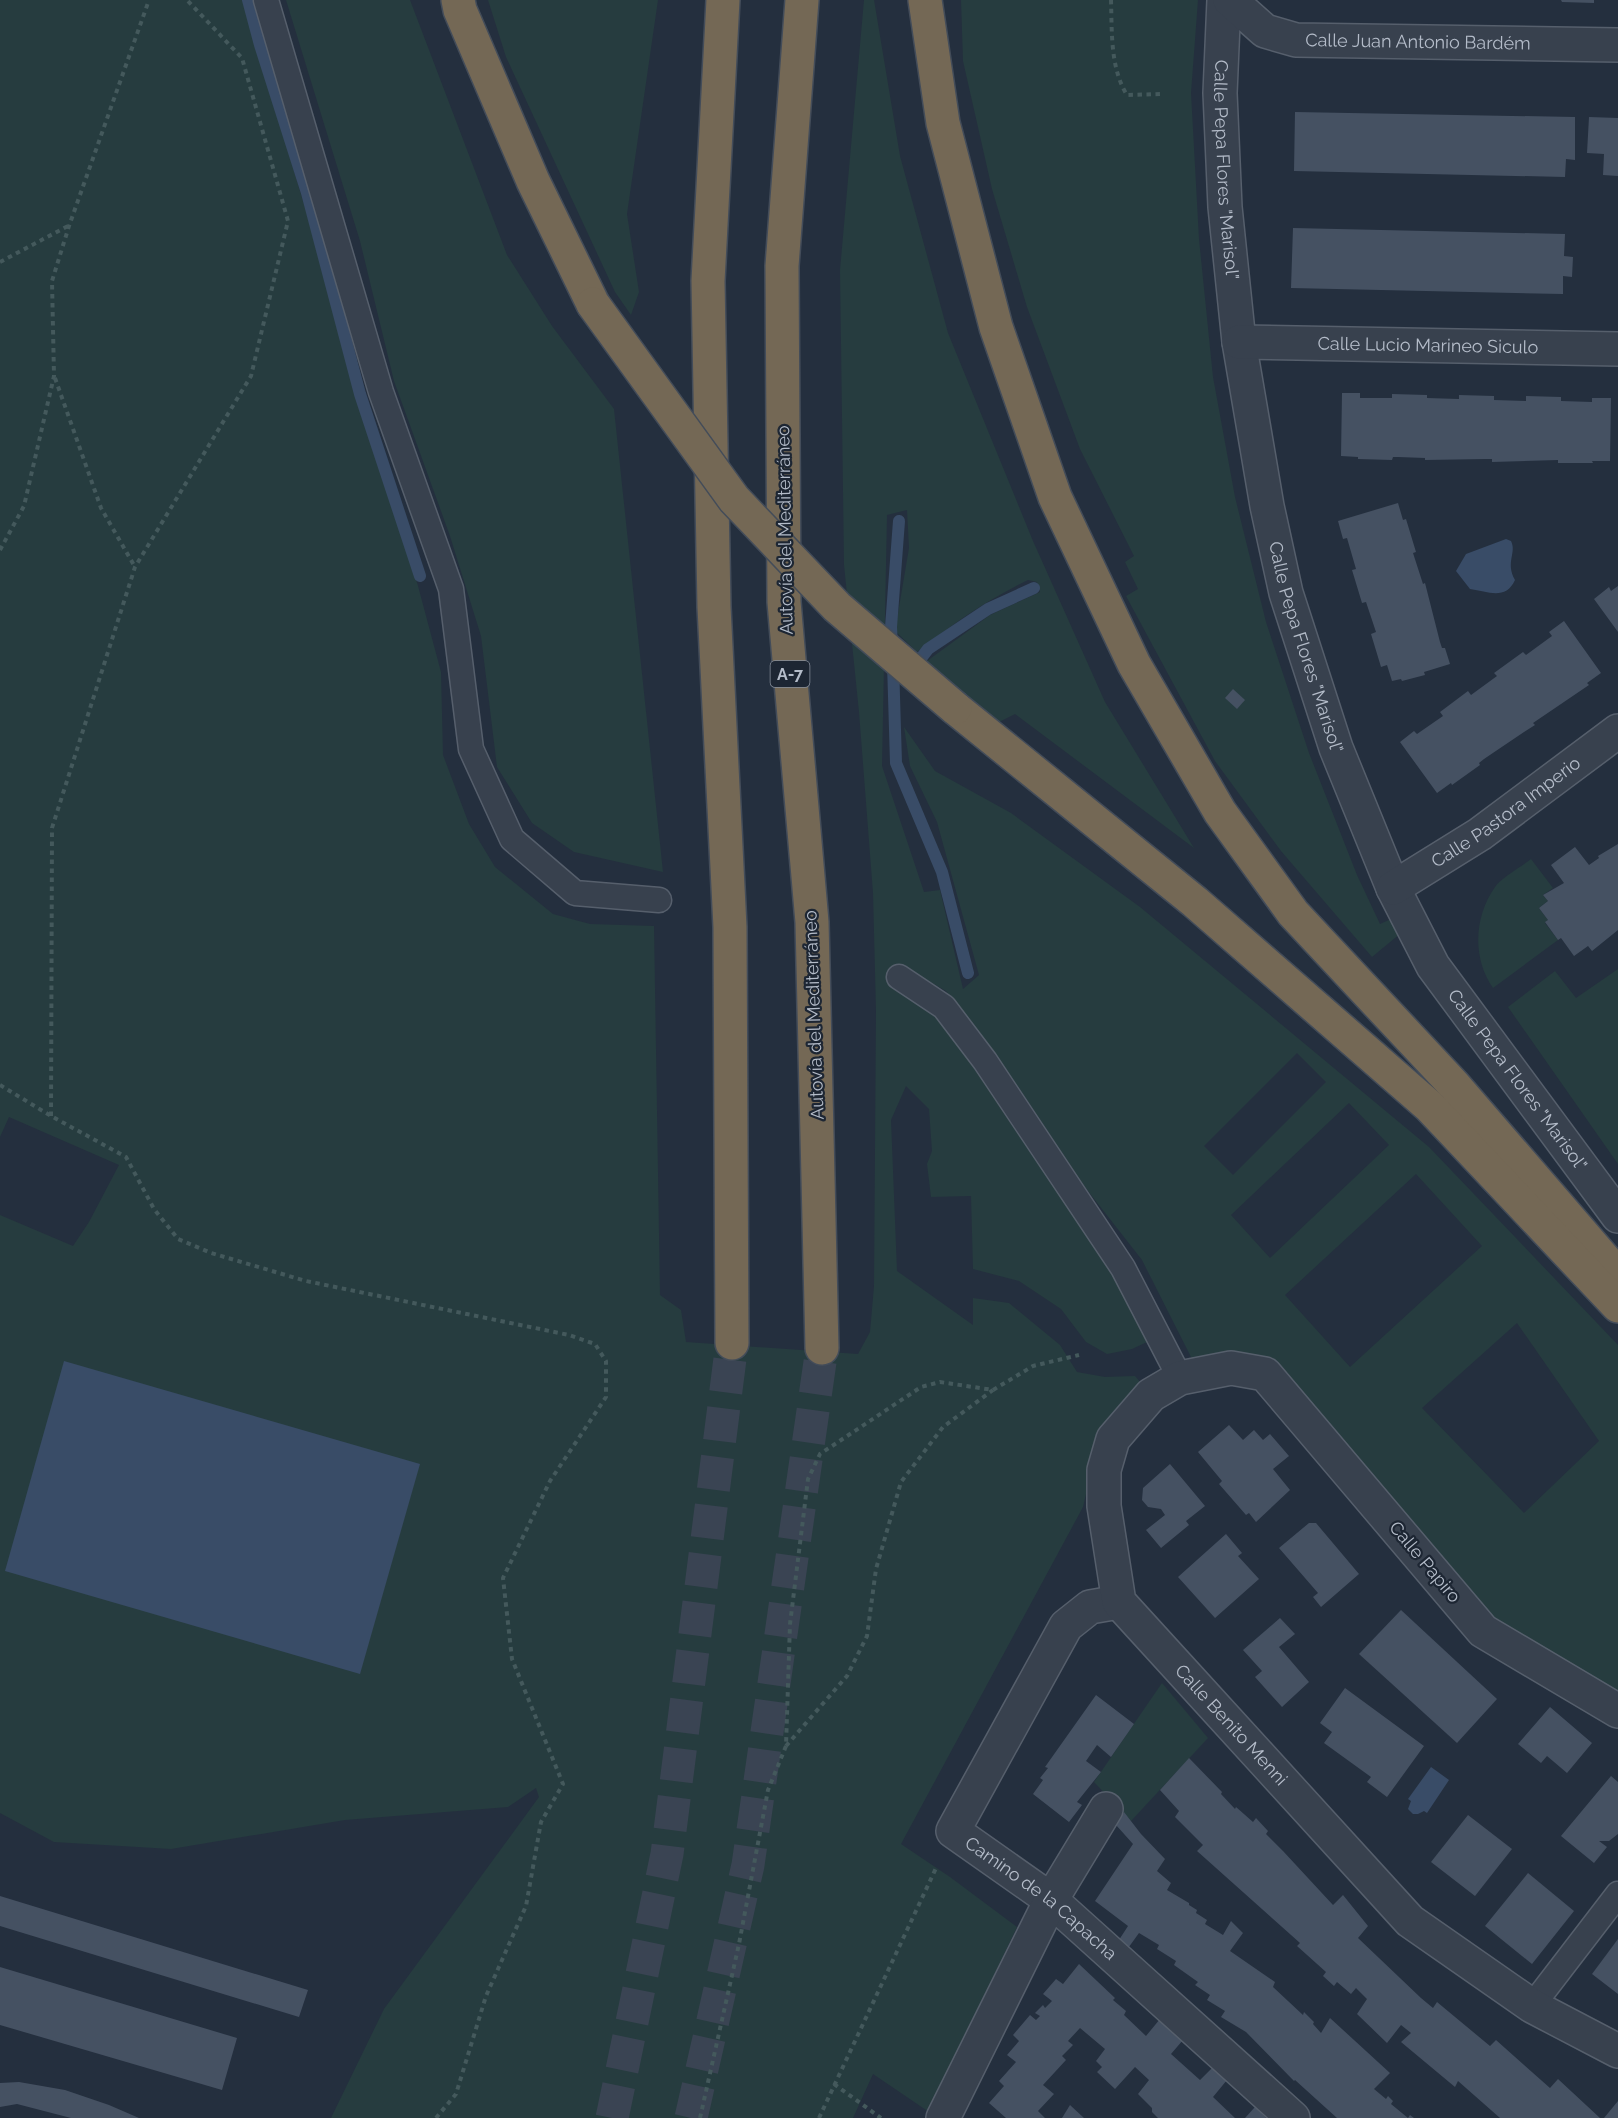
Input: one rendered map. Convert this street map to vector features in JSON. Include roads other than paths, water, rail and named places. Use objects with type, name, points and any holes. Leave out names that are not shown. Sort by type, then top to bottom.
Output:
[{"type":"highway","points":[[458,0],[460,10],[533,181],[593,304],[734,499],[837,607],[955,708],[1195,902],[1430,1106],[1618,1306]]},
{"type":"highway","points":[[723,0],[708,281],[714,607],[730,927],[732,1343]]},
{"type":"highway","name":"Autovía del Mediterráneo","points":[[802,0],[782,266],[784,602],[812,922],[822,1348]]},
{"type":"highway","points":[[925,0],[943,123],[996,327],[1054,497],[1134,664],[1220,812],[1293,913],[1454,1085],[1618,1275]]},
{"type":"street","name":"Calle Pepa Flores \"Marisol\"","points":[[1224,0],[1221,116],[1225,207],[1239,342],[1286,593],[1336,748],[1393,888],[1433,966],[1618,1216]]},
{"type":"street","name":"Calle Juan Antonio Bardém","points":[[1230,0],[1264,31],[1296,40],[1618,45]]},
{"type":"street","name":"Calle Lucio Marineo Siculo","points":[[1239,342],[1618,349]]},
{"type":"street","name":"Calle Pastora Imperio","points":[[1393,888],[1479,834],[1618,731]]},
{"type":"street","name":"Calle Papiro","points":[[1180,1378],[1231,1368],[1265,1374],[1484,1631],[1618,1711]]},
{"type":"street","points":[[1119,1602],[1104,1506],[1104,1470],[1113,1439],[1151,1395],[1180,1378]]},
{"type":"street","name":"Camino de la Capacha","points":[[1119,1602],[1090,1607],[1066,1626],[953,1831],[1050,1900],[1293,2118]]},
{"type":"street","name":"Calle Benito Menni","points":[[1119,1602],[1410,1921],[1532,2006],[1618,2051]]},
{"type":"street","points":[[943,2118],[1050,1900],[1106,1809]]},
{"type":"lane","points":[[266,0],[381,392],[451,589],[471,749],[512,839],[575,893],[659,900]]},
{"type":"lane","points":[[899,977],[944,1007],[985,1061],[1123,1268],[1180,1378]]},
{"type":"lane","points":[[1532,2006],[1618,1894]]},
{"type":"water","points":[[1506,539],[1511,541],[1513,550],[1511,568],[1515,580],[1511,586],[1507,590],[1496,593],[1470,589],[1456,571],[1466,554]]},
{"type":"water","points":[[64,1361],[420,1464],[360,1674],[5,1571]]},
{"type":"water","points":[[1431,1767],[1449,1780],[1427,1813],[1424,1811],[1413,1814],[1408,1809],[1411,1801],[1408,1799]]},
{"type":"waterway","points":[[248,0],[307,193],[360,394],[420,576]]},
{"type":"waterway","points":[[892,646],[891,627],[899,521]]},
{"type":"waterway","points":[[912,670],[928,649],[988,609],[1034,588]]},
{"type":"waterway","points":[[893,663],[896,763],[942,872],[968,973]]},
{"type":"tunnel","points":[[612,2118],[667,1854],[732,1343]]},
{"type":"tunnel","points":[[691,2118],[748,1865],[822,1348]]}]
